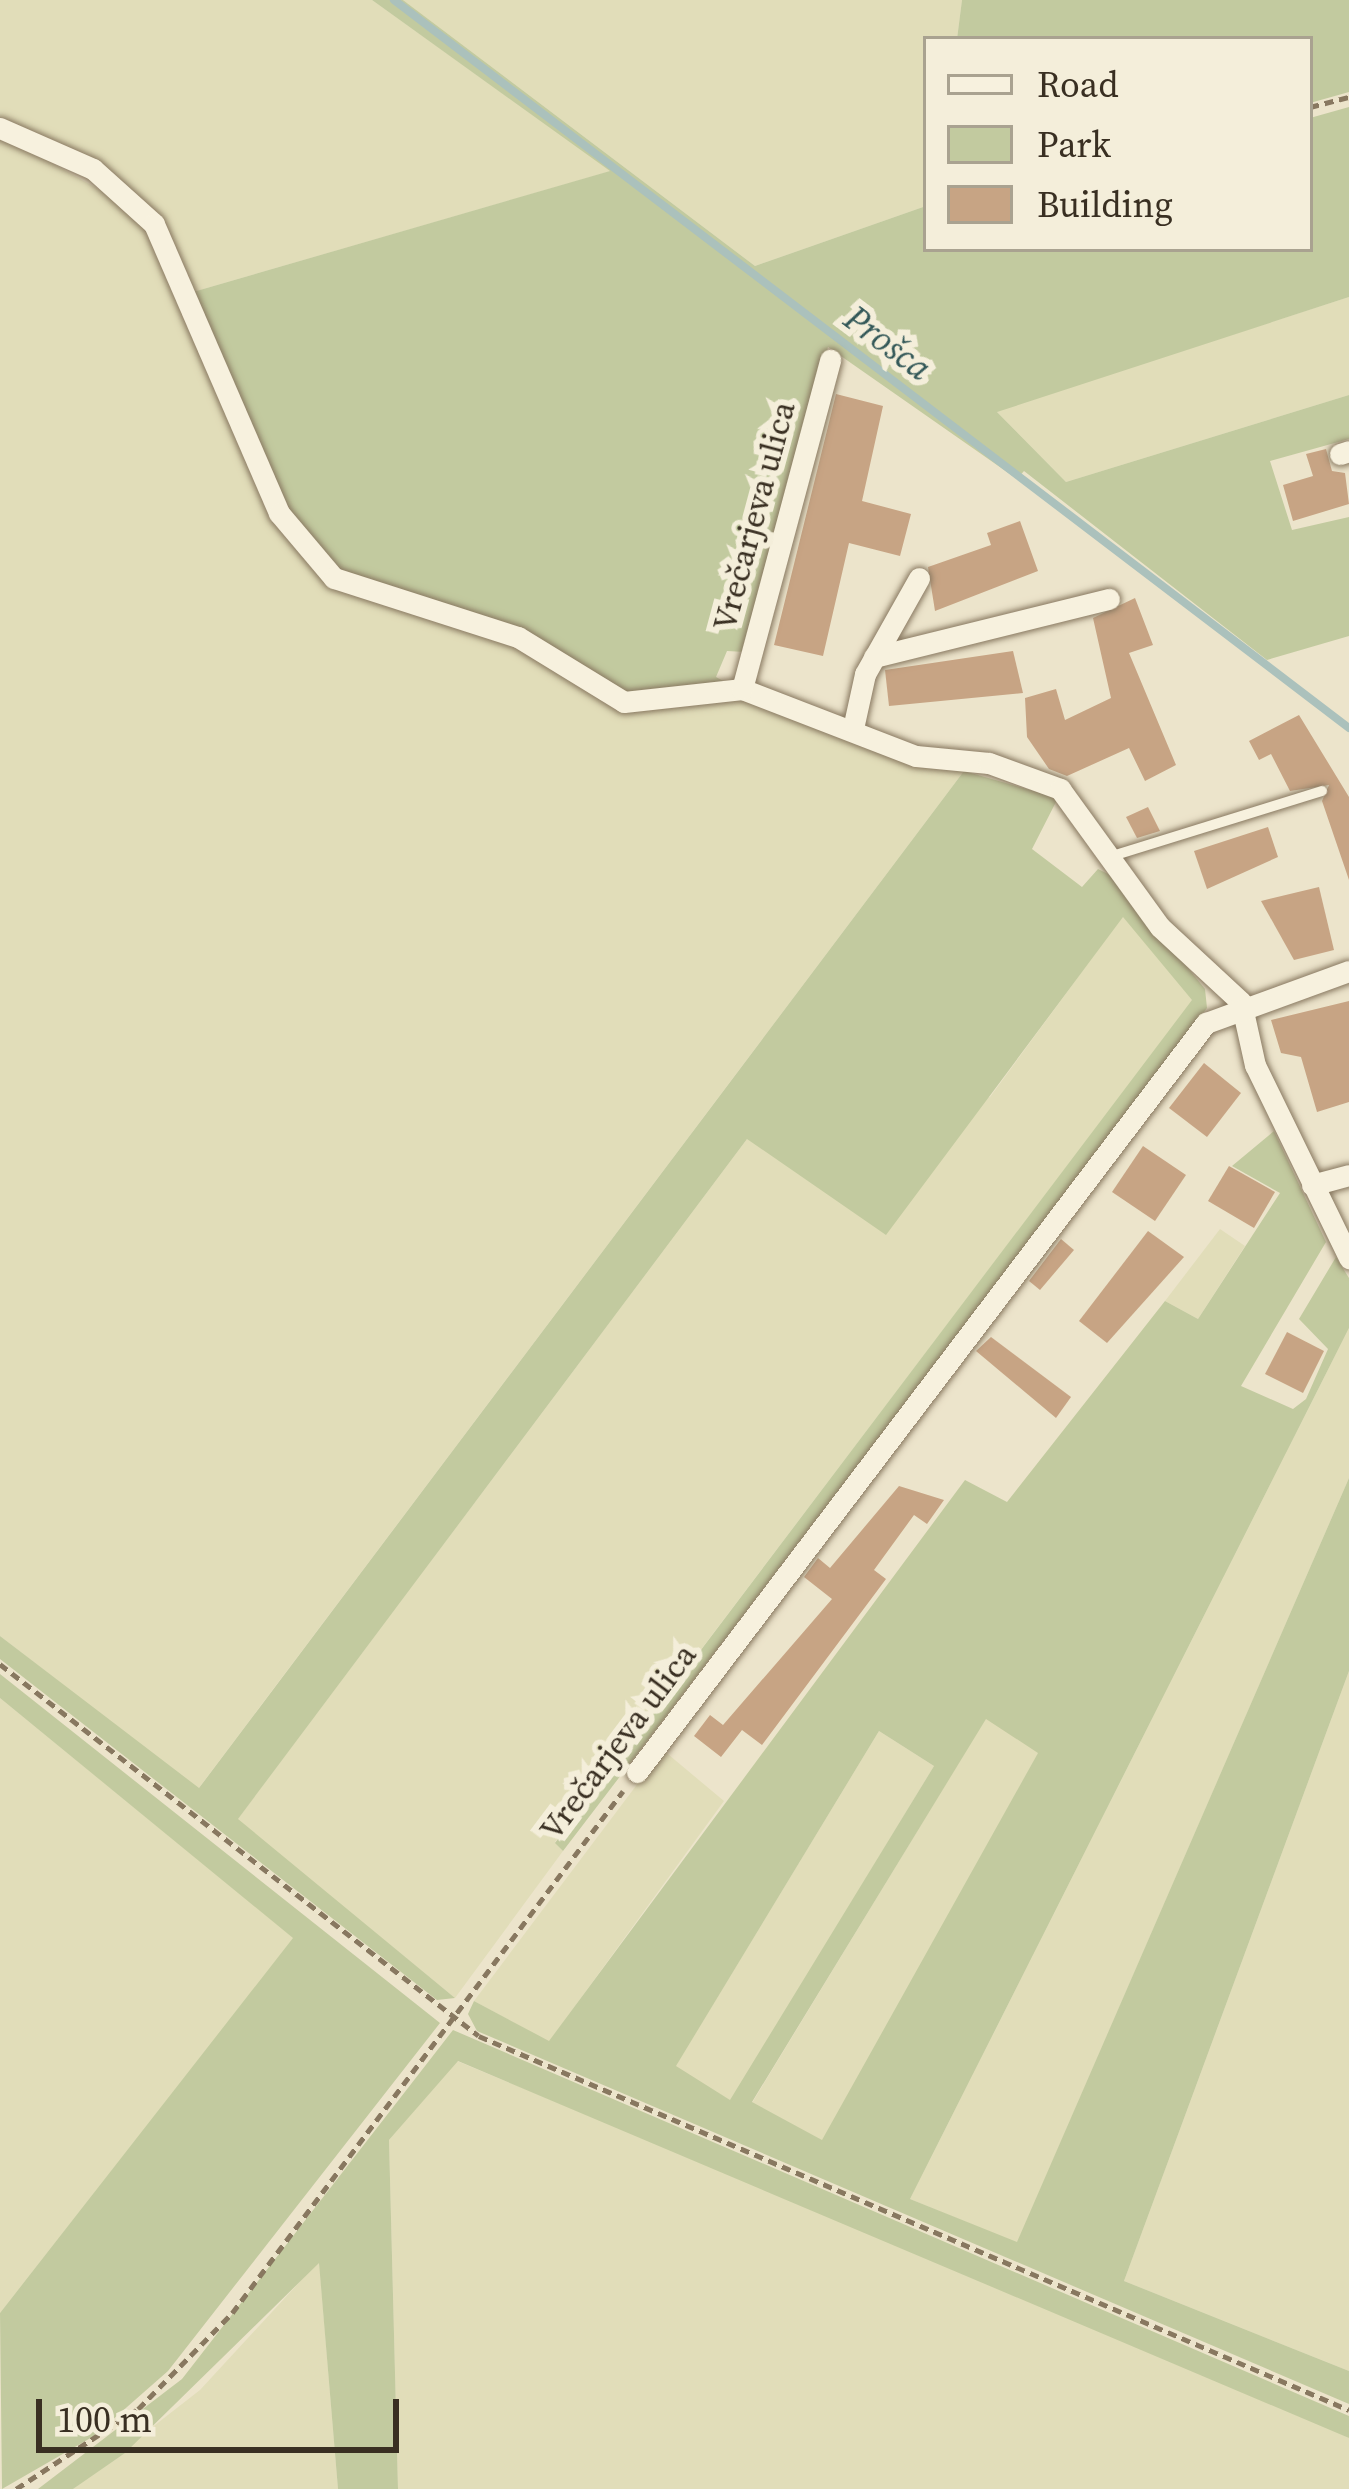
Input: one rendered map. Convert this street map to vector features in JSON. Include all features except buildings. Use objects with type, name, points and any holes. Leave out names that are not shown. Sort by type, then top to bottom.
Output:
[{"type":"street","points":[[0,128],[93,170],[154,224],[279,513],[316,563],[361,590],[518,637],[624,702],[684,702],[742,689],[854,724],[916,756],[989,763],[1060,789],[1160,927],[1241,1002],[1255,1065],[1349,1258]]},
{"type":"street","name":"Vrečarjeva ulica","points":[[742,689],[830,360]]},
{"type":"street","points":[[854,724],[874,657],[920,578]]},
{"type":"street","points":[[874,657],[1109,599]]},
{"type":"street","name":"Vrečarjeva ulica","points":[[637,1772],[1206,1023],[1241,1002],[1349,971]]},
{"type":"street","points":[[1312,1185],[1349,1175]]},
{"type":"lane","points":[[1109,857],[1322,791]]},
{"type":"path","points":[[1313,106],[1349,97]]},
{"type":"path","points":[[0,1664],[479,2036],[1349,2410]]},
{"type":"path","name":"Vrečarjeva ulica","points":[[16,2489],[138,2409],[232,2313],[637,1772]]},
{"type":"shaded area","points":[[0,0],[372,0],[611,171],[193,292],[137,194],[0,122]]},
{"type":"shaded area","points":[[403,0],[962,0],[957,36],[923,36],[923,207],[755,266]]},
{"type":"shaded area","points":[[0,134],[139,212],[286,538],[339,587],[494,633],[626,709],[742,697],[964,771],[198,1789],[0,1636]]},
{"type":"shaded area","points":[[1349,297],[1349,395],[1066,482],[996,411]]},
{"type":"shaded area","points":[[1123,916],[1193,1000],[555,1842],[563,1851],[455,1998],[237,1820],[747,1139],[990,1097]]},
{"type":"shaded area","points":[[1220,1229],[1245,1246],[1198,1319],[1165,1301]]},
{"type":"shaded area","points":[[1349,1328],[1349,1478],[1017,2243],[910,2199]]},
{"type":"shaded area","points":[[1349,1671],[1349,2371],[1124,2281]]},
{"type":"shaded area","points":[[0,1698],[294,1938],[0,2313]]},
{"type":"shaded area","points":[[986,1718],[1039,1752],[823,2141],[752,2103]]},
{"type":"shaded area","points":[[879,1731],[934,1766],[731,2101],[675,2067]]},
{"type":"shaded area","points":[[663,1750],[724,1801],[549,2042],[474,2001]]},
{"type":"shaded area","points":[[457,2061],[1247,2388],[1349,2438],[1349,2489],[398,2489],[389,2140]]},
{"type":"shaded area","points":[[319,2261],[338,2489],[73,2489],[200,2390]]},
{"type":"green space","points":[[372,0],[403,0],[755,266],[923,207],[923,252],[1313,252],[1313,117],[1349,107],[1349,297],[997,412],[1066,482],[1349,395],[1349,439],[1270,461],[1292,530],[1349,517],[1349,636],[1267,660],[1024,471],[1017,479],[828,347],[745,652],[727,651],[716,677],[727,683],[638,698],[555,653],[341,574],[295,529],[193,292],[610,171]]},
{"type":"green space","points":[[962,0],[1349,0],[1349,92],[1313,102],[1313,36],[957,36]]},
{"type":"green space","points":[[964,771],[1058,798],[1032,849],[1082,887],[1098,869],[1114,877],[1205,989],[1207,1008],[563,1851],[555,1843],[1192,1000],[1123,917],[886,1235],[747,1139],[238,1819],[455,1998],[437,2000],[0,1659],[0,1636],[199,1788]]},
{"type":"green space","points":[[1274,1131],[1326,1242],[1241,1386],[1293,1409],[1306,1399],[1328,1349],[1299,1319],[1336,1257],[1349,1278],[1349,1328],[910,2199],[1017,2242],[1349,1478],[1349,1671],[1124,2281],[1349,2371],[1349,2404],[477,2031],[468,2014],[474,2001],[549,2041],[965,1480],[1007,1502],[1165,1301],[1198,1319],[1280,1193],[1232,1166]],"holes":[[[986,1719],[1038,1753],[822,2140],[752,2102]],[[879,1731],[934,1766],[730,2100],[676,2066]]]},
{"type":"green space","points":[[0,1674],[440,2023],[168,2371],[94,2436],[2,2489],[0,2313],[293,1938],[0,1698]]},
{"type":"green space","points":[[453,2030],[1349,2416],[1349,2438],[458,2061],[389,2140],[398,2489],[338,2489],[319,2263],[125,2453],[73,2489],[38,2489],[182,2379]]},
{"type":"waterway","name":"Prošca","points":[[394,0],[1349,728]]}]
